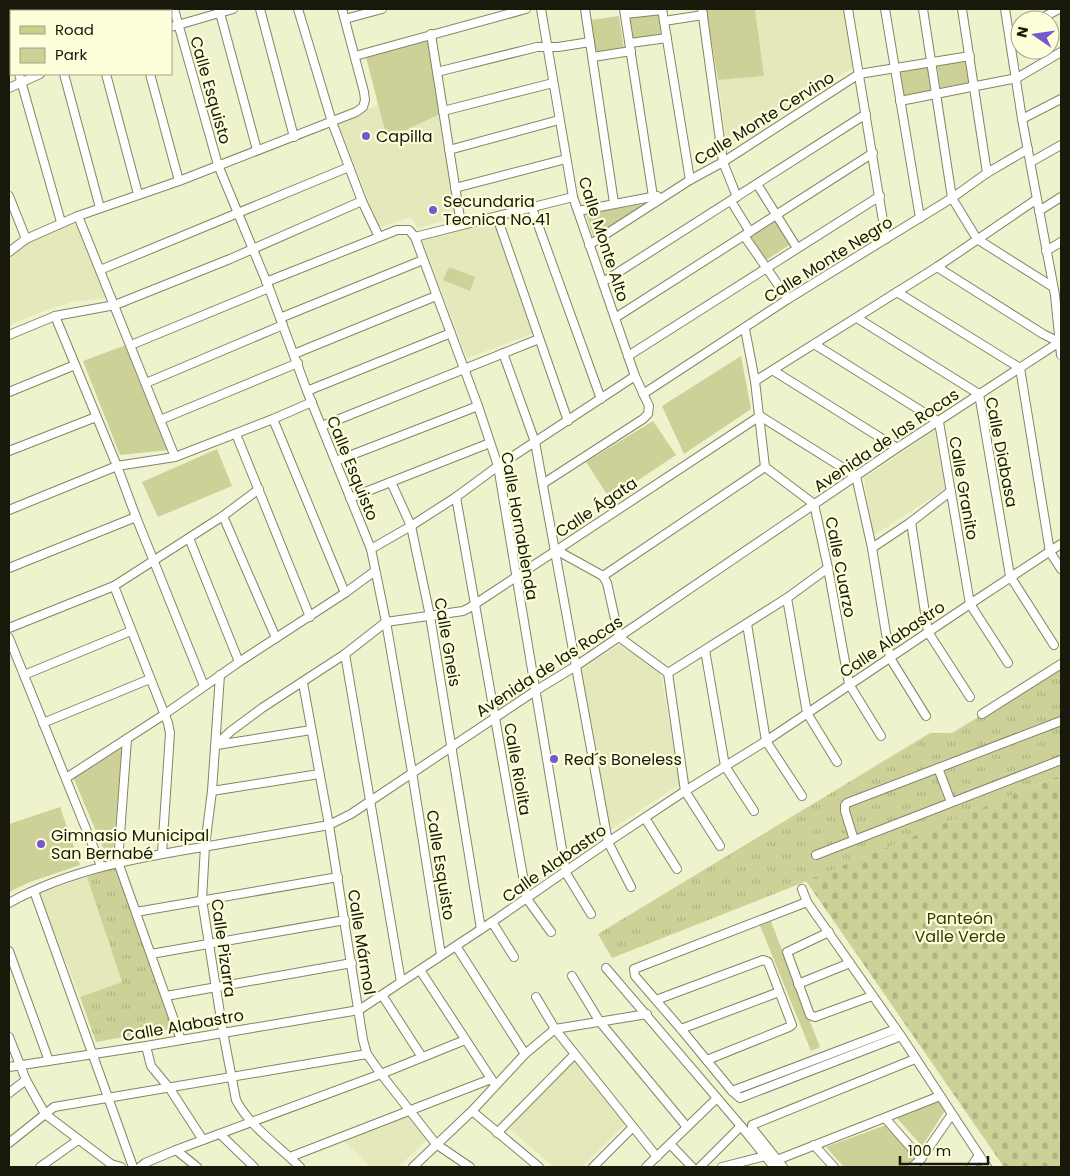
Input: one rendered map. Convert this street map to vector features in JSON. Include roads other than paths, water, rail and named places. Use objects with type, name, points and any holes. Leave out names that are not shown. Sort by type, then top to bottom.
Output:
[{"type":"street","name":"Calle Esquisto","points":[[174,9],[174,26],[218,165],[371,549],[386,622],[412,772],[441,955]]},
{"type":"street","points":[[174,26],[233,9]]},
{"type":"street","points":[[260,9],[294,137]]},
{"type":"street","points":[[298,9],[332,122],[378,237]]},
{"type":"street","points":[[9,252],[26,239],[61,222],[179,181],[332,122],[363,107],[364,92],[342,9]]},
{"type":"street","points":[[345,19],[382,9]]},
{"type":"street","points":[[355,56],[526,9]]},
{"type":"street","name":"Calle Monte Alto","points":[[541,9],[573,197],[635,376],[649,406],[648,414],[643,419],[544,483]]},
{"type":"street","points":[[585,9],[614,204]]},
{"type":"street","points":[[654,200],[624,12],[662,9],[690,180]]},
{"type":"street","points":[[848,9],[886,239]]},
{"type":"street","points":[[885,9],[920,218]]},
{"type":"street","points":[[923,9],[952,198],[977,239],[1056,291]]},
{"type":"street","points":[[962,9],[987,173]]},
{"type":"street","points":[[1005,9],[1010,35]]},
{"type":"street","points":[[664,21],[703,12],[723,162],[747,235],[788,300]]},
{"type":"street","points":[[220,13],[257,150]]},
{"type":"street","points":[[432,34],[442,111],[461,224]]},
{"type":"street","points":[[593,57],[667,38]]},
{"type":"street","points":[[437,72],[537,47],[558,47],[590,42]]},
{"type":"street","points":[[900,100],[1016,78],[1061,52]]},
{"type":"street","name":"Calle Monte Cervino","points":[[654,200],[667,195],[723,162],[859,74],[970,56]]},
{"type":"street","points":[[1013,60],[1022,119],[1046,251],[1056,291],[1061,355]]},
{"type":"street","points":[[9,88],[20,77],[33,75]]},
{"type":"street","points":[[64,75],[100,208]]},
{"type":"street","points":[[106,75],[138,194]]},
{"type":"street","points":[[150,75],[179,181]]},
{"type":"street","points":[[20,77],[61,222]]},
{"type":"street","points":[[442,111],[553,83]]},
{"type":"street","points":[[1022,119],[1061,99]]},
{"type":"street","points":[[603,282],[866,114]]},
{"type":"street","points":[[449,150],[559,120]]},
{"type":"street","points":[[1031,162],[1061,145]]},
{"type":"street","name":"Calle Monte Negro","points":[[643,394],[788,300],[952,198],[987,173],[1028,149]]},
{"type":"street","points":[[615,318],[872,153]]},
{"type":"street","points":[[455,188],[566,159]]},
{"type":"street","points":[[100,270],[349,167]]},
{"type":"street","points":[[757,184],[797,248]]},
{"type":"street","points":[[9,196],[26,239]]},
{"type":"street","points":[[628,356],[880,196]]},
{"type":"street","points":[[131,345],[397,230],[406,228],[415,237],[573,197]]},
{"type":"street","points":[[1039,210],[1061,197]]},
{"type":"street","points":[[755,381],[774,371],[937,267],[1037,199]]},
{"type":"street","points":[[578,211],[614,204],[654,200]]},
{"type":"street","points":[[590,245],[654,200]]},
{"type":"street","points":[[9,334],[55,316],[115,305],[252,249],[362,201]]},
{"type":"street","points":[[532,208],[601,399]]},
{"type":"street","points":[[78,216],[175,457]]},
{"type":"street","points":[[497,217],[568,421]]},
{"type":"street","name":"Calle Hornablenda","points":[[415,237],[465,370],[498,466],[566,873]]},
{"type":"street","points":[[1046,251],[1061,242]]},
{"type":"street","points":[[146,382],[423,260]]},
{"type":"street","points":[[937,267],[1043,334],[1060,342]]},
{"type":"street","points":[[897,292],[1020,368],[1050,552],[1061,569]]},
{"type":"street","points":[[294,354],[436,296]]},
{"type":"street","points":[[55,316],[204,686]]},
{"type":"street","name":"Calle Diabasa","points":[[857,318],[979,394],[1010,576],[1054,645]]},
{"type":"street","points":[[603,576],[765,467],[755,381],[745,329]]},
{"type":"street","points":[[307,391],[451,333]]},
{"type":"street","points":[[322,426],[539,339]]},
{"type":"street","name":"Avenida de las Rocas","points":[[9,903],[34,891],[101,866],[162,853],[330,825],[371,802],[412,772],[576,666],[897,448],[1060,342]]},
{"type":"street","name":"Calle Granito","points":[[814,344],[939,422],[970,604],[1008,663]]},
{"type":"street","points":[[503,353],[535,442],[544,483],[608,842],[631,887]]},
{"type":"street","points":[[160,420],[298,363]]},
{"type":"street","points":[[9,392],[75,365]]},
{"type":"street","points":[[774,371],[897,448]]},
{"type":"street","points":[[371,549],[456,497],[498,466],[635,376]]},
{"type":"street","points":[[9,510],[117,466],[175,457],[312,402]]},
{"type":"street","points":[[336,461],[478,406]]},
{"type":"street","points":[[760,416],[856,476],[872,548],[890,658],[926,716]]},
{"type":"street","name":"Calle Ágata","points":[[386,622],[463,611],[760,416]]},
{"type":"street","points":[[9,451],[96,417]]},
{"type":"street","points":[[273,419],[345,593]]},
{"type":"street","points":[[236,434],[310,617]]},
{"type":"street","points":[[350,498],[490,443]]},
{"type":"street","name":"Calle Cuarzo","points":[[765,467],[814,504],[828,568],[849,684],[880,736]]},
{"type":"street","name":"Calle Gneis","points":[[391,482],[411,526],[430,616],[481,929]]},
{"type":"street","points":[[9,628],[114,586],[223,516],[259,489]]},
{"type":"street","points":[[872,548],[911,522],[951,491]]},
{"type":"street","name":"Calle Riolita","points":[[456,497],[527,899]]},
{"type":"street","points":[[223,516],[276,638]]},
{"type":"street","points":[[9,568],[136,518]]},
{"type":"street","points":[[911,522],[928,632],[970,697]]},
{"type":"street","points":[[189,538],[239,662]]},
{"type":"street","name":"Calle Alabastro","points":[[9,1067],[93,1055],[359,1010],[566,873],[608,842],[766,741],[1010,576],[1061,544]]},
{"type":"street","points":[[556,550],[603,576],[607,583],[619,637],[668,673],[685,791],[720,846]]},
{"type":"street","points":[[668,673],[787,598],[828,568]]},
{"type":"street","points":[[66,778],[165,714],[239,662],[310,617],[375,571]]},
{"type":"street","points":[[114,586],[165,714],[170,733],[162,853]]},
{"type":"street","points":[[787,598],[807,713],[838,762]]},
{"type":"street","points":[[216,745],[231,730],[345,654],[386,622]]},
{"type":"street","points":[[747,624],[766,741],[802,796]]},
{"type":"street","points":[[24,675],[131,631]]},
{"type":"street","points":[[9,638],[101,866]]},
{"type":"street","points":[[705,650],[725,766],[754,810]]},
{"type":"street","points":[[345,654],[401,982]]},
{"type":"street","points":[[982,714],[1061,664]]},
{"type":"street","name":"Calle Pizarra","points":[[220,675],[216,745],[205,846],[202,900],[223,1032],[236,1100],[252,1122],[300,1167]]},
{"type":"street","points":[[43,722],[150,678]]},
{"type":"street","name":"Calle Mármol","points":[[303,683],[330,825],[363,1040],[367,1054],[436,1144],[470,1167]]},
{"type":"street","points":[[854,840],[845,811],[845,805],[849,802],[1061,720]]},
{"type":"street","points":[[216,745],[311,730]]},
{"type":"street","points":[[127,739],[118,862],[181,1040]]},
{"type":"street","points":[[816,855],[1061,760]]},
{"type":"street","points":[[938,768],[951,802]]},
{"type":"street","points":[[212,791],[319,774]]},
{"type":"street","points":[[645,818],[677,870]]},
{"type":"street","points":[[566,873],[591,914]]},
{"type":"street","points":[[136,912],[338,877]]},
{"type":"street","points":[[802,889],[807,902],[988,1167]]},
{"type":"street","points":[[34,891],[133,1167]]},
{"type":"street","points":[[527,899],[551,932]]},
{"type":"street","points":[[807,902],[634,969],[633,973],[732,1092],[898,1033]]},
{"type":"street","points":[[151,954],[345,920]]},
{"type":"street","points":[[492,922],[514,957]]},
{"type":"street","points":[[829,932],[786,952],[812,1017],[872,996]]},
{"type":"street","points":[[456,946],[525,1054]]},
{"type":"street","points":[[9,950],[49,1061]]},
{"type":"street","points":[[656,1000],[766,960],[792,1025],[707,1060]]},
{"type":"street","points":[[166,996],[352,963]]},
{"type":"street","points":[[798,984],[850,964]]},
{"type":"street","points":[[606,968],[647,1014],[765,1156],[775,1164],[783,1167]]},
{"type":"street","points":[[420,970],[493,1082]]},
{"type":"street","points":[[572,976],[600,1022],[687,1127]]},
{"type":"street","points":[[681,1029],[779,992]]},
{"type":"street","points":[[382,994],[422,1057]]},
{"type":"street","points":[[536,996],[555,1029],[574,1055],[657,1157]]},
{"type":"street","points":[[412,1167],[472,1110],[493,1082],[555,1029],[647,1014]]},
{"type":"street","points":[[9,1037],[26,1080],[45,1114],[108,1166],[121,1167]]},
{"type":"street","points":[[140,1167],[176,1150],[381,1074],[465,1040]]},
{"type":"street","points":[[146,1046],[151,1066],[170,1089],[203,1140]]},
{"type":"street","points":[[9,1143],[54,1107],[170,1089],[367,1054]]},
{"type":"street","points":[[497,1132],[574,1055]]},
{"type":"street","points":[[775,1164],[751,1126],[915,1058]]},
{"type":"street","points":[[9,1093],[26,1080]]},
{"type":"street","points":[[290,1157],[409,1111],[493,1082]]},
{"type":"street","points":[[775,1164],[814,1145],[940,1096]]},
{"type":"street","points":[[646,1167],[717,1098]]},
{"type":"street","points":[[472,1110],[539,1167]]},
{"type":"street","points":[[912,1167],[921,1159],[952,1114]]},
{"type":"street","points":[[885,1118],[921,1159]]},
{"type":"street","points":[[700,1167],[741,1126]]},
{"type":"street","points":[[593,1167],[633,1127]]},
{"type":"street","points":[[220,1134],[254,1167]]},
{"type":"street","points":[[40,1167],[78,1140]]},
{"type":"street","points":[[670,1144],[692,1167]]},
{"type":"street","points":[[814,1145],[834,1167]]},
{"type":"street","points":[[176,1150],[197,1167]]},
{"type":"street","points":[[971,1167],[979,1155]]},
{"type":"street","points":[[722,1167],[765,1156]]},
{"type":"place","name":"Capilla","points":[[366,136]]},
{"type":"place","name":"Secundaria Tecnica No.41","points":[[433,210]]},
{"type":"place","name":"Red´s Boneless","points":[[554,759]]},
{"type":"place","name":"Gimnasio Municipal San Bernabé","points":[[41,844]]},
{"type":"park label","name":"Panteón Valle Verde","points":[[960,927]]}]
